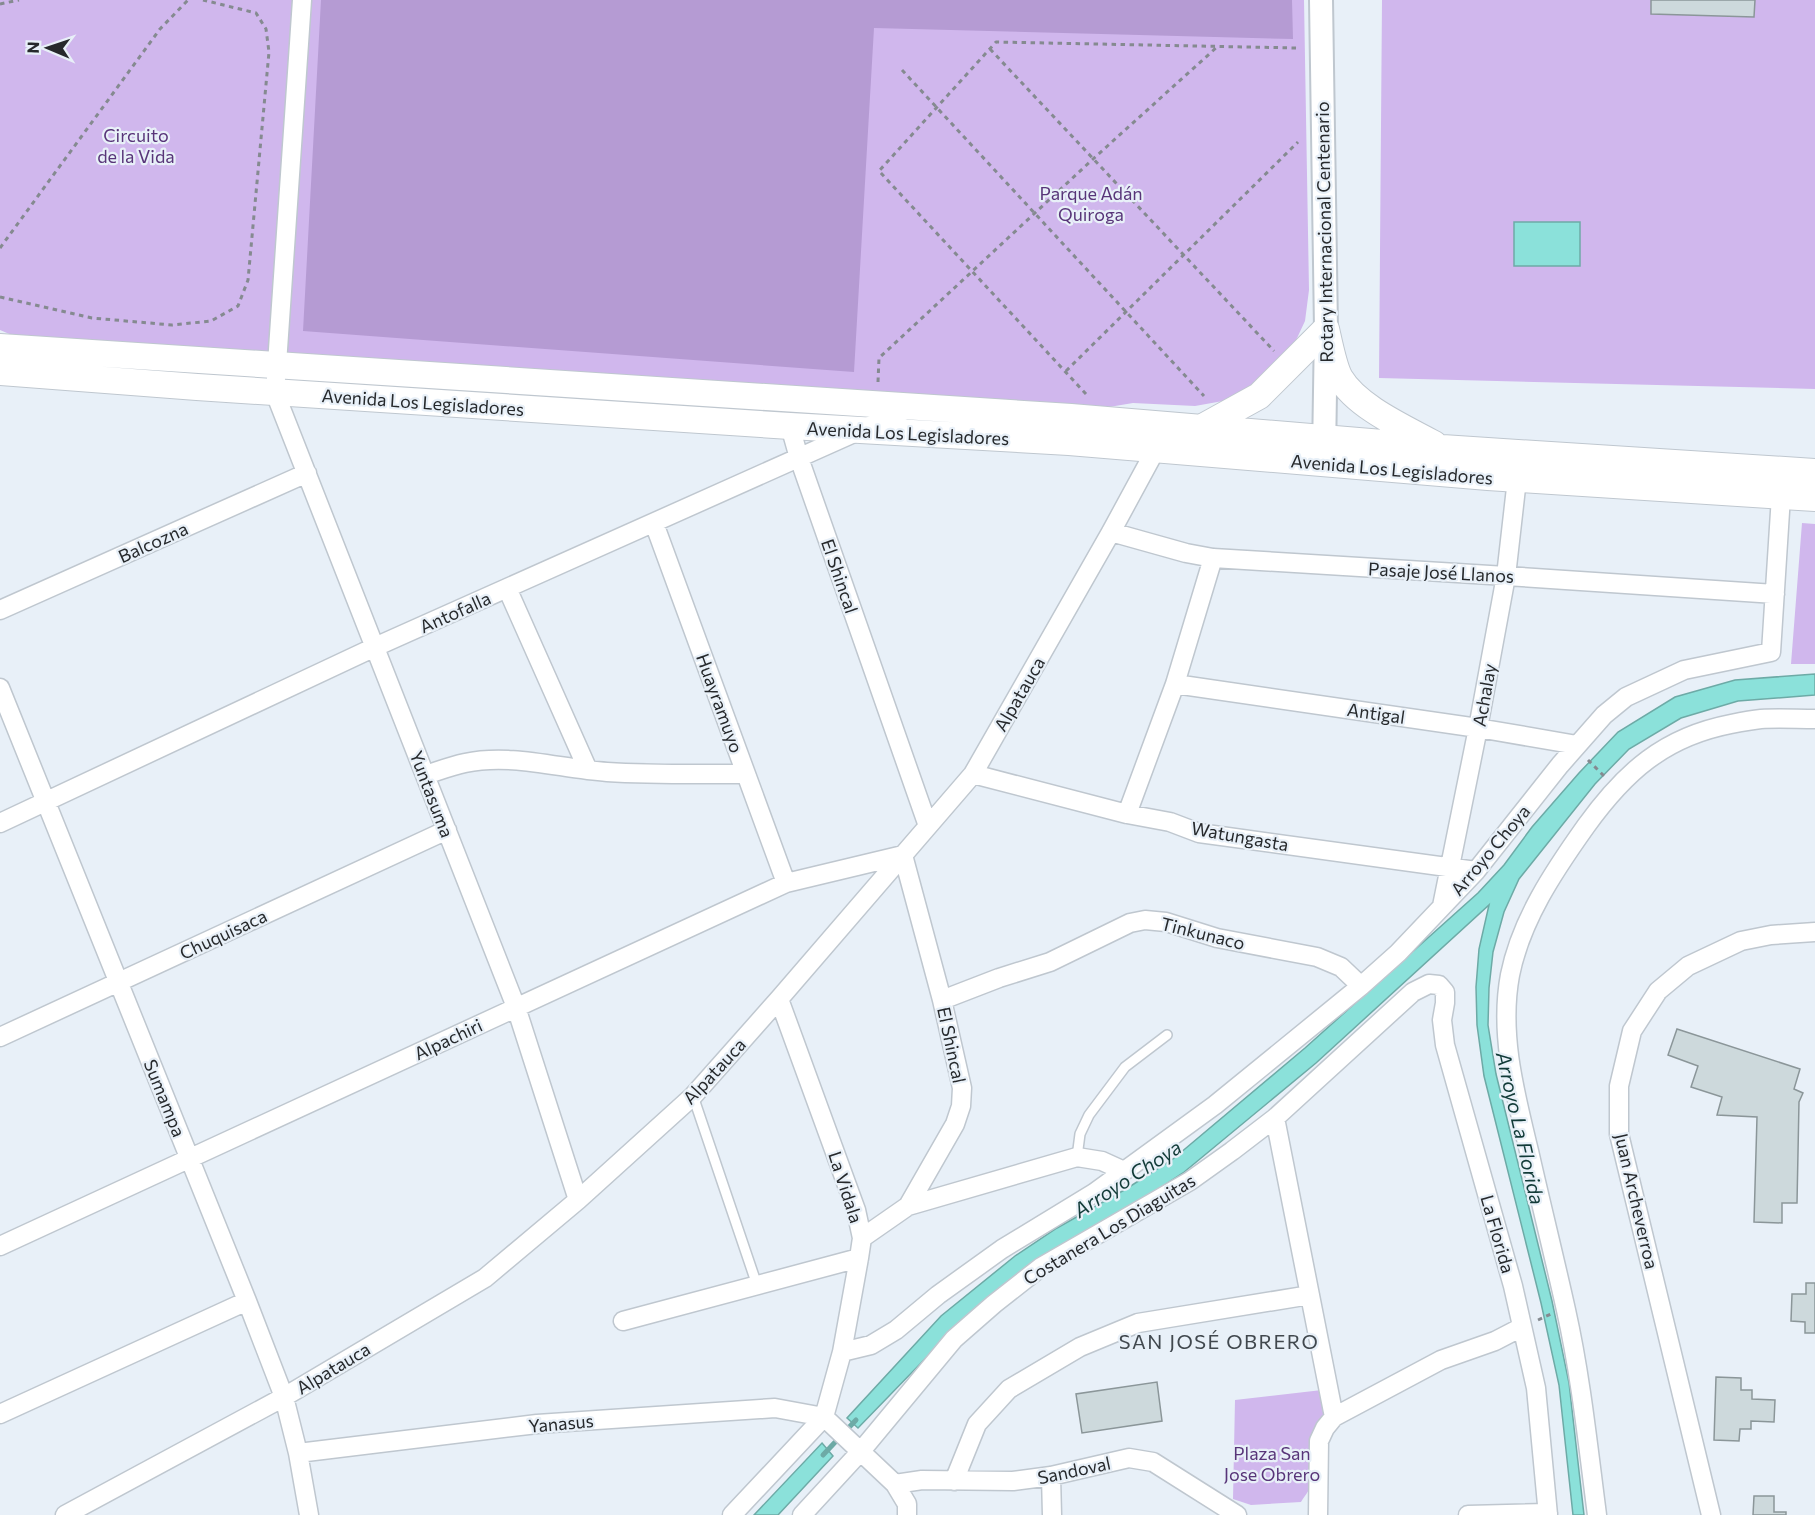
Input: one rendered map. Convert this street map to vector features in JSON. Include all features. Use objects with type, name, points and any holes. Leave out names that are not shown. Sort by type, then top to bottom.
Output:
[{"type":"main road","points":[[1201,428],[1259,396],[1326,329],[1339,377],[1353,394],[1383,416],[1442,448]]},
{"type":"main road","name":"Avenida Los Legisladores","points":[[0,347],[1071,417],[1157,437],[1325,452],[1517,479],[1815,498]]},
{"type":"main road","name":"Avenida Los Legisladores","points":[[0,372],[275,393],[1069,442],[1157,437],[1201,428],[1325,452],[1442,448],[1815,472]]},
{"type":"street","points":[[275,393],[302,0]]},
{"type":"street","name":"Rotary Internacional Centenario","points":[[1321,0],[1326,329],[1325,452]]},
{"type":"street","name":"Yuntasuma","points":[[275,393],[516,1007],[578,1200]]},
{"type":"street","name":"Antofalla","points":[[0,822],[375,647],[914,407]]},
{"type":"street","name":"El Shincal","points":[[790,426],[799,458],[928,826]]},
{"type":"street","name":"Alpatauca","points":[[65,1515],[284,1398],[485,1278],[578,1200],[693,1096],[973,774],[1111,532],[1157,437]]},
{"type":"street","name":"Balcozna","points":[[0,610],[307,473]]},
{"type":"street","name":"Achalay","points":[[1441,909],[1506,576],[1517,479]]},
{"type":"street","points":[[1775,594],[1781,496]]},
{"type":"street","name":"Huayramuyo","points":[[654,523],[786,883]]},
{"type":"street","name":"Pasaje José Llanos","points":[[1111,532],[1186,554],[1213,558],[1775,594]]},
{"type":"street","points":[[1127,814],[1175,684],[1213,558]]},
{"type":"street","points":[[507,588],[588,770]]},
{"type":"street","name":"Arroyo Choya","points":[[842,1352],[871,1346],[896,1330],[938,1295],[1002,1250],[1094,1194],[1215,1105],[1398,953],[1476,871],[1581,751],[1604,715],[1626,697],[1684,670],[1771,652],[1775,594]]},
{"type":"street","name":"Antigal","points":[[1175,684],[1478,728],[1581,751]]},
{"type":"street","name":"Sumampa","points":[[0,688],[284,1398],[298,1453],[309,1515]]},
{"type":"street","points":[[1597,1515],[1577,1362],[1508,1054],[1506,1012],[1510,975],[1519,942],[1538,902],[1563,859],[1602,803],[1636,768],[1666,747],[1705,729],[1760,719],[1815,719]]},
{"type":"street","points":[[425,775],[465,763],[496,760],[649,775],[746,774]]},
{"type":"street","name":"Watungasta","points":[[973,774],[1127,814],[1170,822],[1199,833],[1476,871]]},
{"type":"street","name":"Chuquisaca","points":[[0,1037],[447,830]]},
{"type":"street","name":"El Shincal","points":[[862,1238],[908,1206],[955,1124],[961,1106],[962,1088],[942,1000],[903,855]]},
{"type":"street","name":"Alpachiri","points":[[0,1246],[786,883],[903,855]]},
{"type":"street","name":"Tinkunaco","points":[[942,1000],[999,978],[1050,962],[1130,923],[1145,920],[1166,922],[1217,939],[1317,957],[1341,968],[1361,986]]},
{"type":"street","name":"Juan Archeverroa","points":[[1711,1515],[1619,1134],[1619,1086],[1632,1031],[1658,991],[1688,966],[1741,941],[1771,935],[1815,932]]},
{"type":"street","name":"La Florida","points":[[1413,992],[1429,984],[1439,985],[1445,992],[1442,1020],[1445,1045],[1512,1286],[1536,1388],[1548,1514]]},
{"type":"street","name":"Costanera Los Diaguitas","points":[[802,1515],[855,1446],[954,1339],[994,1304],[1041,1267],[1190,1181],[1275,1118],[1413,992]]},
{"type":"street","name":"La Vidala","points":[[779,999],[856,1210],[862,1238],[829,1422]]},
{"type":"street","points":[[1275,1118],[1334,1417]]},
{"type":"street","points":[[908,1206],[1077,1157],[1102,1161],[1124,1172]]},
{"type":"street","points":[[623,1321],[859,1258]]},
{"type":"street","points":[[954,1481],[977,1424],[1009,1389],[1080,1347],[1138,1323],[1310,1295]]},
{"type":"street","points":[[0,1414],[247,1301]]},
{"type":"street","points":[[1318,1515],[1319,1441],[1325,1428],[1334,1417],[1442,1360],[1495,1341],[1522,1327]]},
{"type":"street","name":"Yanasus","points":[[298,1453],[537,1424],[775,1408],[829,1422]]},
{"type":"street","points":[[732,1515],[829,1422],[896,1484],[907,1504],[907,1515]]},
{"type":"street","name":"Sandoval","points":[[896,1484],[922,1480],[1013,1481],[1051,1476],[1129,1458],[1153,1462],[1237,1515]]},
{"type":"street","points":[[1051,1476],[1052,1515]]},
{"type":"street","points":[[1468,1515],[1548,1514]]},
{"type":"lane","points":[[1077,1157],[1080,1134],[1089,1115],[1125,1067],[1167,1035]]},
{"type":"lane","points":[[693,1096],[757,1285]]},
{"type":"path","points":[[0,4],[19,0]]},
{"type":"path","points":[[0,248],[160,29],[188,0]]},
{"type":"path","points":[[0,297],[92,318],[172,325],[211,321],[238,306],[248,280],[269,52],[266,29],[256,13],[203,0]]},
{"type":"path","points":[[1086,394],[879,171],[996,42],[1297,48]]},
{"type":"path","points":[[878,382],[879,358],[1217,47]]},
{"type":"path","points":[[990,49],[1275,352]]},
{"type":"path","points":[[902,70],[1204,396]]},
{"type":"path","points":[[1066,371],[1299,142]]},
{"type":"path","points":[[1581,751],[1607,779]]},
{"type":"path","points":[[1522,1327],[1565,1308]]},
{"type":"green space","name":"Parque Adán Quiroga","points":[[0,0],[1304,0],[1309,290],[1305,321],[1291,351],[1234,399],[1195,406],[1133,403],[1103,408],[14,336],[0,330]]},
{"type":"green space","points":[[1382,0],[1815,0],[1815,389],[1379,378]]},
{"type":"green space","points":[[1802,523],[1815,524],[1815,664],[1791,664]]},
{"type":"green space","name":"Plaza San Jose Obrero","points":[[1322,1390],[1325,1416],[1314,1432],[1311,1449],[1311,1485],[1301,1502],[1251,1505],[1233,1499],[1235,1400]]},
{"type":"shaded area","points":[[321,0],[1292,0],[1293,39],[874,28],[854,372],[303,331]]},
{"type":"shaded area","points":[[1514,222],[1580,222],[1580,266],[1514,266]]},
{"type":"shaded area","points":[[1815,674],[1815,695],[1738,701],[1681,718],[1629,749],[1595,784],[1519,879],[1504,912],[1493,952],[1488,1025],[1496,1074],[1552,1301],[1569,1383],[1584,1515],[1573,1515],[1559,1385],[1541,1303],[1484,1076],[1477,1025],[1476,987],[1479,949],[1489,905],[1316,1063],[1183,1173],[953,1330],[858,1428],[847,1418],[941,1316],[1015,1256],[1057,1228],[1173,1159],[1305,1048],[1478,893],[1504,865],[1532,827],[1618,732],[1675,697],[1735,680]]},
{"type":"shaded area","points":[[822,1443],[833,1456],[778,1515],[754,1515]]},
{"type":"building","points":[[1651,0],[1755,0],[1754,17],[1651,14]]},
{"type":"building","points":[[1677,1029],[1800,1069],[1794,1089],[1803,1093],[1799,1102],[1797,1203],[1782,1203],[1782,1223],[1754,1222],[1757,1117],[1717,1115],[1722,1097],[1691,1087],[1698,1066],[1668,1055]]},
{"type":"building","points":[[1806,1283],[1815,1283],[1815,1333],[1805,1333],[1805,1322],[1791,1321],[1792,1294],[1806,1294]]},
{"type":"building","points":[[1716,1377],[1741,1378],[1741,1390],[1752,1390],[1752,1399],[1775,1400],[1774,1422],[1751,1421],[1751,1429],[1740,1429],[1739,1441],[1714,1440]]},
{"type":"building","points":[[1157,1382],[1162,1421],[1082,1433],[1076,1394]]},
{"type":"building","points":[[1754,1496],[1774,1496],[1774,1512],[1786,1512],[1786,1515],[1753,1515]]},
{"type":"waterway","name":"Arroyo Choya","points":[[823,1455],[856,1420]]},
{"type":"district","name":"SAN JOSÉ OBRERO","points":[[1219,1341]]},
{"type":"park label","name":"Circuito de la Vida","points":[[136,145]]},
{"type":"water label","name":"Arroyo La Florida","points":[[1521,1128]]}]
